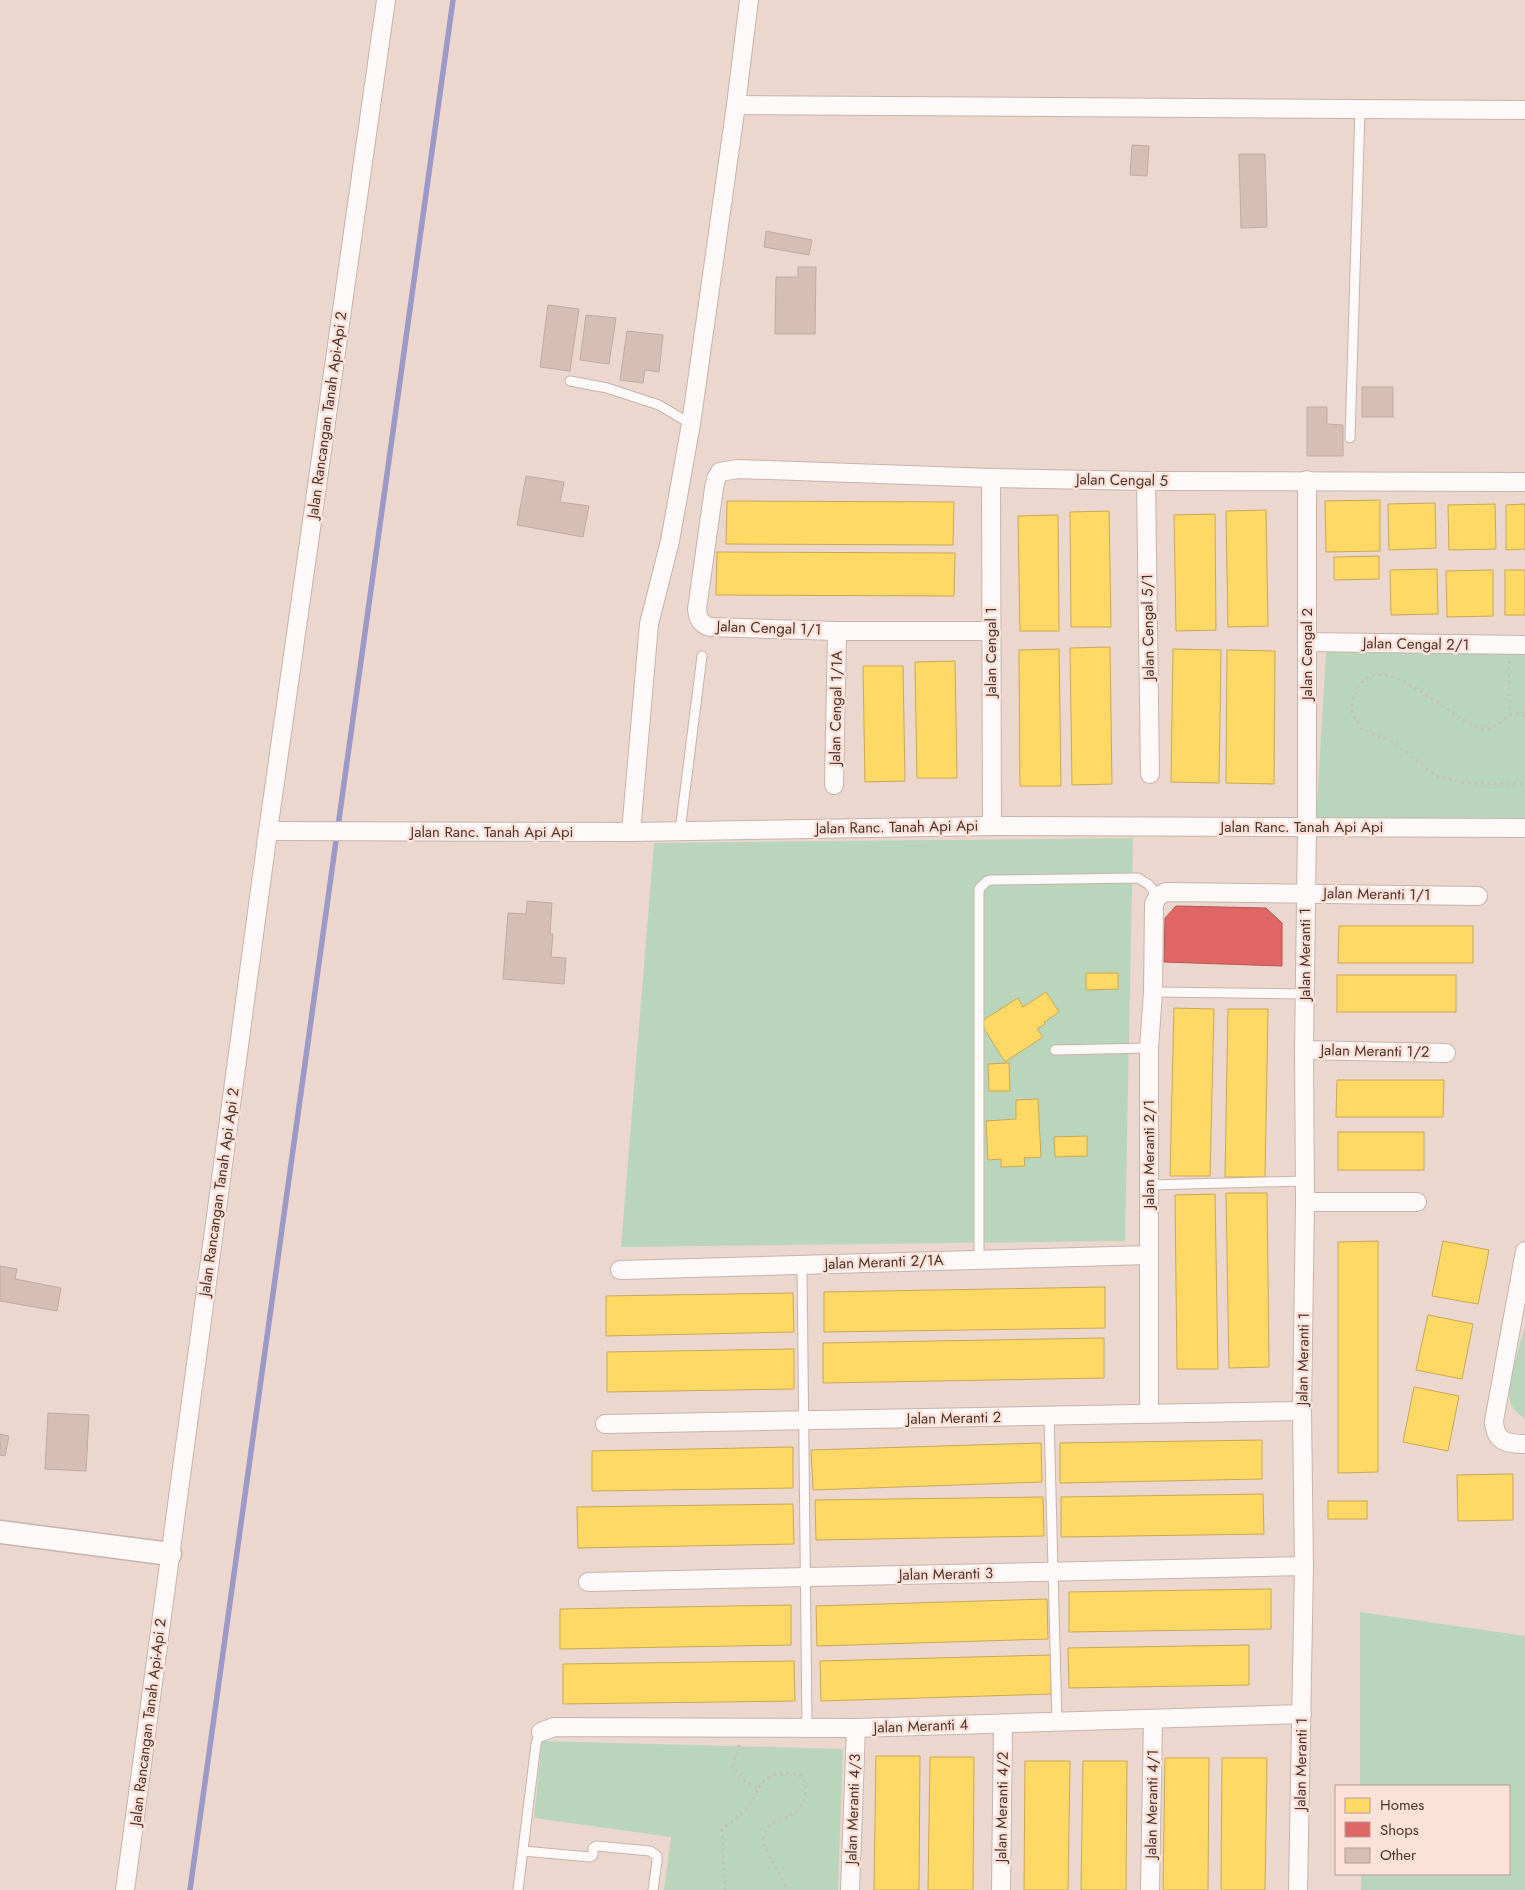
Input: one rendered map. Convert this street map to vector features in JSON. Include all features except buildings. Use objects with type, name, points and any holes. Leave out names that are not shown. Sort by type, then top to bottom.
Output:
[{"type":"street","name":"Jalan Rancangan Tanah Api-Api 2","points":[[268,831],[386,0]]},
{"type":"street","points":[[631,832],[650,624],[670,541],[691,424],[749,0]]},
{"type":"street","points":[[736,105],[1525,110]]},
{"type":"street","name":"Jalan Cengal 5","points":[[720,472],[738,469],[991,478],[1146,481],[1525,482]]},
{"type":"street","name":"Jalan Cengal 1/1","points":[[720,472],[714,488],[697,609],[700,621],[710,627],[837,631],[991,631]]},
{"type":"street","name":"Jalan Cengal 1","points":[[991,478],[992,826]]},
{"type":"street","name":"Jalan Cengal 2","points":[[1307,480],[1307,828]]},
{"type":"street","name":"Jalan Cengal 5/1","points":[[1146,481],[1150,774]]},
{"type":"street","name":"Jalan Cengal 1/1A","points":[[834,786],[837,631]]},
{"type":"street","name":"Jalan Cengal 2/1","points":[[1307,642],[1517,645]]},
{"type":"street","name":"Jalan Ranc. Tanah Api Api","points":[[268,831],[631,832],[992,826],[1525,828]]},
{"type":"street","name":"Jalan Meranti 1","points":[[1298,1890],[1304,1566],[1302,1411],[1305,1202],[1304,994],[1307,828]]},
{"type":"street","name":"Jalan Rancangan Tanah Api Api 2","points":[[170,1554],[268,831]]},
{"type":"street","name":"Jalan Meranti 1/1","points":[[1158,896],[1166,892],[1305,892],[1478,896]]},
{"type":"street","name":"Jalan Meranti 2/1","points":[[1149,1414],[1149,1048],[1153,992],[1154,904],[1158,896]]},
{"type":"street","name":"Jalan Meranti 1/2","points":[[1304,1050],[1446,1053]]},
{"type":"street","points":[[1305,1202],[1417,1202]]},
{"type":"street","points":[[1525,1251],[1494,1428],[1504,1441],[1511,1444],[1525,1444]]},
{"type":"street","name":"Jalan Meranti 2/1A","points":[[620,1270],[1149,1255]]},
{"type":"street","name":"Jalan Meranti 2","points":[[605,1424],[1302,1411]]},
{"type":"street","points":[[0,1532],[170,1554]]},
{"type":"street","name":"Jalan Rancangan Tanah Api-Api 2","points":[[126,1890],[170,1554]]},
{"type":"street","name":"Jalan Meranti 3","points":[[588,1582],[1304,1566]]},
{"type":"street","name":"Jalan Meranti 4","points":[[541,1732],[554,1727],[856,1728],[1302,1714]]},
{"type":"street","name":"Jalan Meranti 4/1","points":[[1150,1890],[1153,1719]]},
{"type":"street","name":"Jalan Meranti 4/2","points":[[1001,1890],[1003,1724]]},
{"type":"street","name":"Jalan Meranti 4/3","points":[[850,1890],[856,1728]]},
{"type":"lane","points":[[1350,438],[1360,109]]},
{"type":"lane","points":[[570,381],[607,388],[659,405],[691,424]]},
{"type":"lane","points":[[680,831],[702,656]]},
{"type":"lane","points":[[979,1260],[980,889],[987,881],[992,880],[1138,878],[1148,884],[1158,896]]},
{"type":"lane","points":[[1153,992],[1304,994]]},
{"type":"lane","points":[[1055,1050],[1149,1048]]},
{"type":"lane","points":[[1150,1185],[1304,1181]]},
{"type":"lane","points":[[802,1265],[806,1728]]},
{"type":"lane","points":[[1049,1416],[1057,1723]]},
{"type":"lane","points":[[518,1890],[536,1744],[541,1732]]},
{"type":"lane","points":[[523,1851],[590,1858],[593,1855],[593,1848],[596,1846],[650,1851],[657,1856],[653,1890]]},
{"type":"path","points":[[1510,714],[1517,645]]},
{"type":"path","points":[[1525,716],[1516,713],[1510,714],[1495,728],[1482,729],[1457,717],[1414,686],[1396,677],[1377,675],[1363,681],[1353,694],[1350,710],[1361,729],[1392,741],[1436,776],[1466,784],[1525,784]]},
{"type":"path","points":[[745,1728],[733,1765],[743,1780],[758,1789]]},
{"type":"path","points":[[725,1890],[722,1830],[747,1808],[761,1783],[775,1775],[789,1773],[798,1774],[803,1778],[805,1794],[796,1813],[769,1826],[764,1838],[764,1846],[783,1878],[786,1890]]},
{"type":"green space","points":[[1326,652],[1525,654],[1525,821],[1316,821]]},
{"type":"green space","points":[[1133,838],[1125,1241],[621,1247],[654,843]]},
{"type":"green space","points":[[1525,1326],[1525,1419],[1512,1406],[1509,1394]]},
{"type":"green space","points":[[1360,1612],[1525,1636],[1525,1890],[1361,1890],[1361,1875],[1510,1875],[1510,1785],[1360,1785]]},
{"type":"green space","points":[[542,1741],[843,1749],[838,1890],[664,1890],[671,1837],[534,1818]]},
{"type":"waterway","points":[[190,1890],[453,0]]}]
